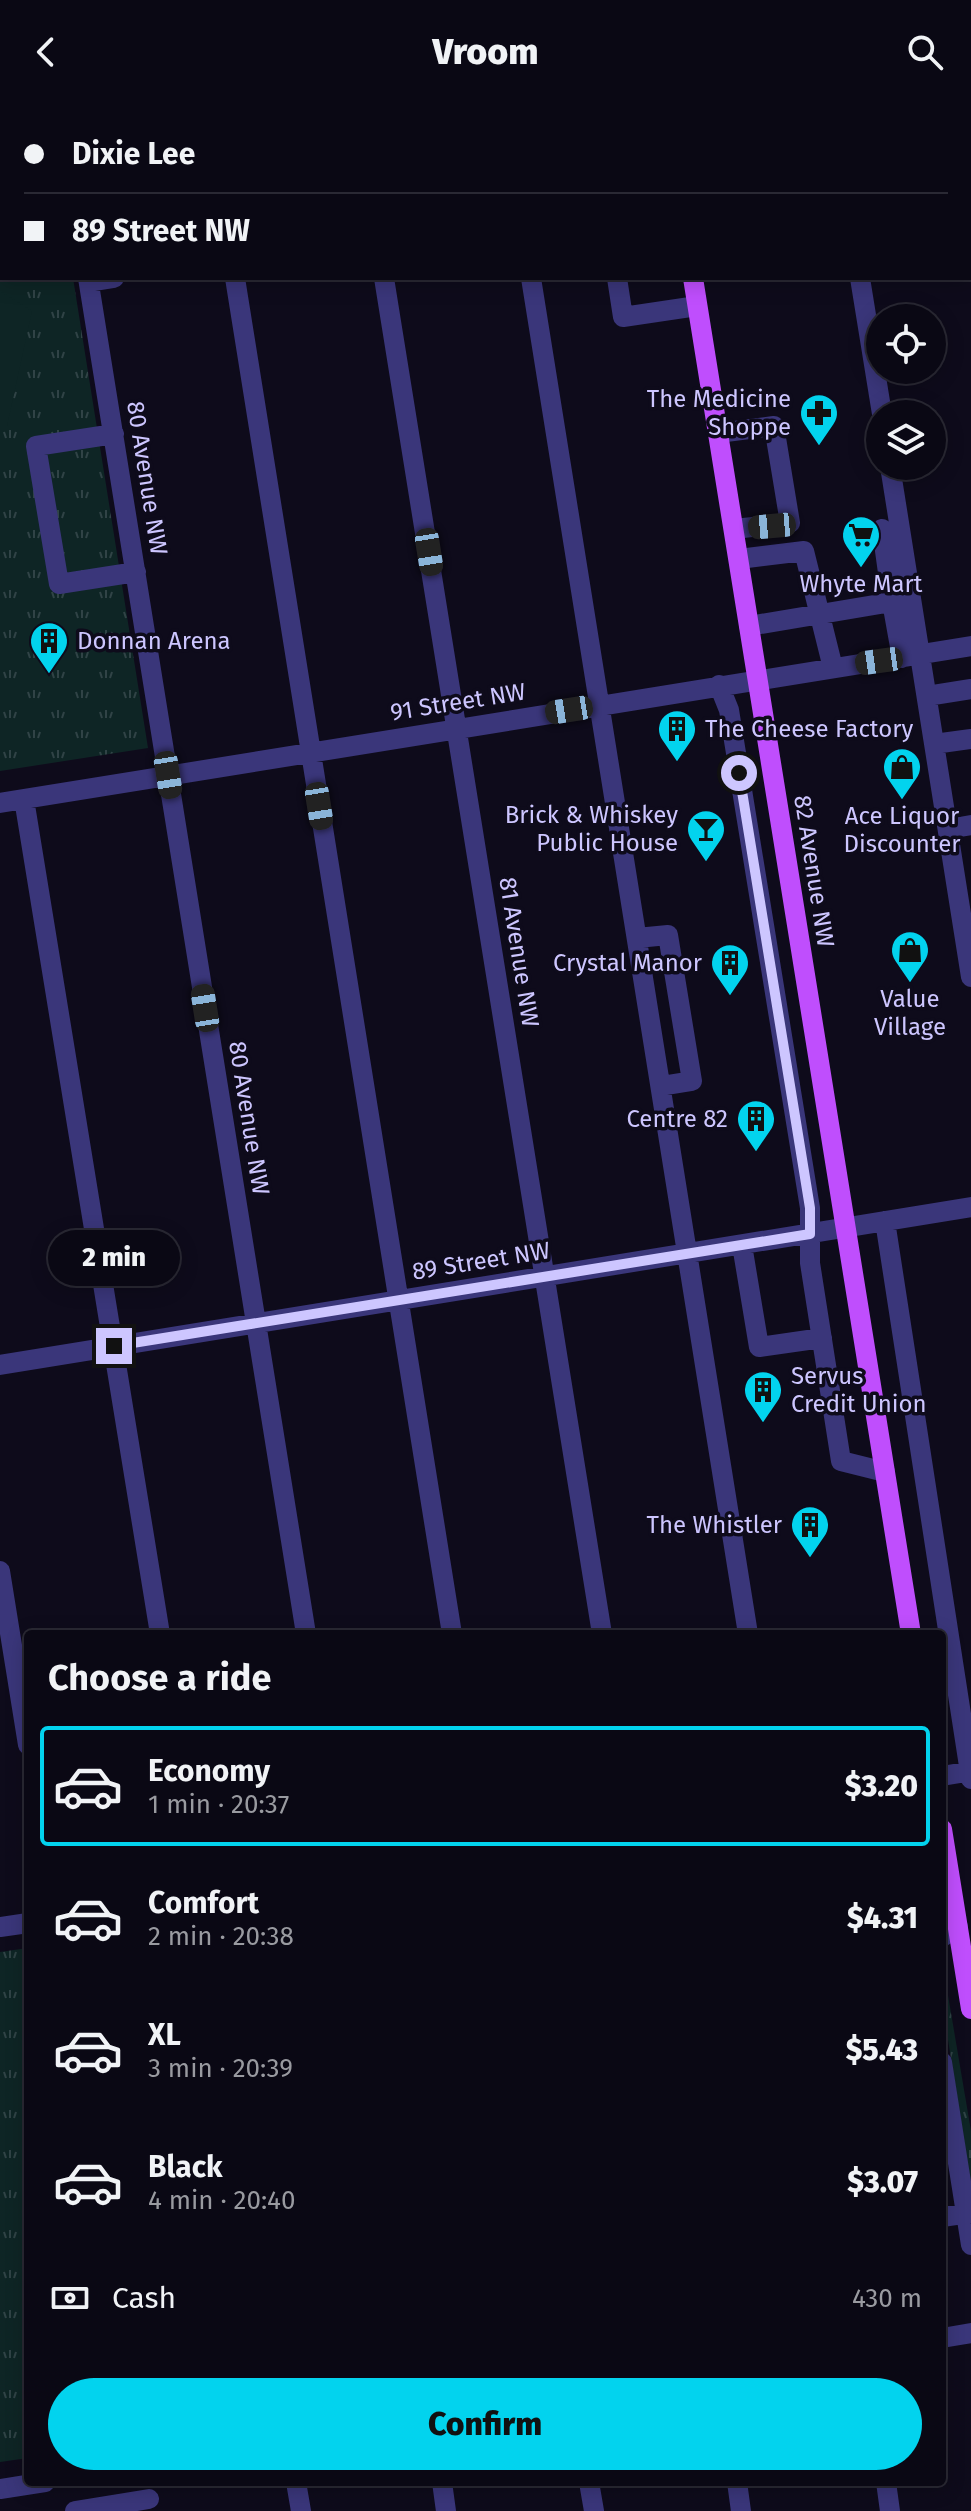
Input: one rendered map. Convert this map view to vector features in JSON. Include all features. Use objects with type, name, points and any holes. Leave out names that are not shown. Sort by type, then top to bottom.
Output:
[{"type":"main road","name":"82 Avenue NW","points":[[693,280],[910,1630]]},
{"type":"main road","points":[[946,1880],[950,1932],[971,2009]]},
{"type":"street","name":"80 Avenue NW","points":[[89,280],[305,1630]]},
{"type":"street","points":[[235,280],[396,1301],[451,1630]]},
{"type":"street","name":"81 Avenue NW","points":[[384,280],[601,1630]]},
{"type":"street","points":[[531,280],[747,1630]]},
{"type":"street","points":[[617,280],[623,317],[697,306]]},
{"type":"street","points":[[860,280],[880,400]]},
{"type":"street","points":[[718,433],[774,426],[790,523],[734,529]]},
{"type":"street","points":[[114,434],[36,446],[59,584],[136,572]]},
{"type":"street","points":[[892,480],[911,656]]},
{"type":"street","points":[[882,529],[892,602],[927,696],[948,829],[966,907],[971,977]]},
{"type":"street","points":[[739,559],[804,551],[833,668]]},
{"type":"street","points":[[749,626],[892,602]]},
{"type":"street","name":"91 Street NW","points":[[0,803],[971,646]]},
{"type":"street","points":[[719,685],[729,710],[807,1193],[810,1263],[841,1461],[885,1472]]},
{"type":"street","points":[[927,696],[971,689]]},
{"type":"street","points":[[934,744],[971,739]]},
{"type":"street","points":[[24,799],[159,1630]]},
{"type":"street","points":[[948,829],[971,825]]},
{"type":"street","points":[[637,938],[668,935],[692,1081],[661,1086]]},
{"type":"street","name":"89 Street NW","points":[[0,1365],[971,1207]]},
{"type":"street","points":[[885,1221],[971,1774],[946,1776]]},
{"type":"street","points":[[742,1245],[759,1347],[822,1338]]},
{"type":"street","points":[[0,1571],[24,1720]]},
{"type":"street","points":[[0,1927],[24,1924]]},
{"type":"street","points":[[946,2085],[971,2245]]},
{"type":"street","points":[[946,2216],[968,2213]]},
{"type":"street","points":[[946,2337],[971,2333]]},
{"type":"street","points":[[0,2489],[24,2485]]},
{"type":"street","points":[[297,2486],[301,2511]]},
{"type":"street","points":[[443,2486],[446,2511]]},
{"type":"street","points":[[590,2486],[594,2511]]},
{"type":"street","points":[[738,2486],[741,2511]]},
{"type":"street","points":[[887,2486],[890,2511]]},
{"type":"street","points":[[75,2511],[149,2497]]},
{"type":"green space","points":[[0,280],[73,280],[148,748],[0,771]]},
{"type":"green space","points":[[0,291],[32,311],[7,426],[0,426]]},
{"type":"green space","points":[[24,1949],[24,2459],[0,2462],[0,1952]]},
{"type":"green space","points":[[946,1984],[971,2131],[971,2184],[946,2027]]},
{"type":"place","name":"The Medicine Shoppe","points":[[819,447]]},
{"type":"place","name":"Whyte Mart","points":[[861,569]]},
{"type":"place","name":"Donnan Arena","points":[[49,675]]},
{"type":"place","name":"The Cheese Factory","points":[[677,763]]},
{"type":"place","name":"Ace Liquor Discounter","points":[[902,801]]},
{"type":"place","name":"Brick & Whiskey Public House","points":[[706,863]]},
{"type":"place","name":"Value Village","points":[[910,984]]},
{"type":"place","name":"Crystal Manor","points":[[730,997]]},
{"type":"place","name":"Centre 82","points":[[756,1153]]},
{"type":"place","name":"Servus Credit Union","points":[[763,1424]]},
{"type":"place","name":"The Whistler","points":[[810,1559]]},
{"type":"route","points":[[114,1346],[810,1234],[810,1208],[739,773]]}]
